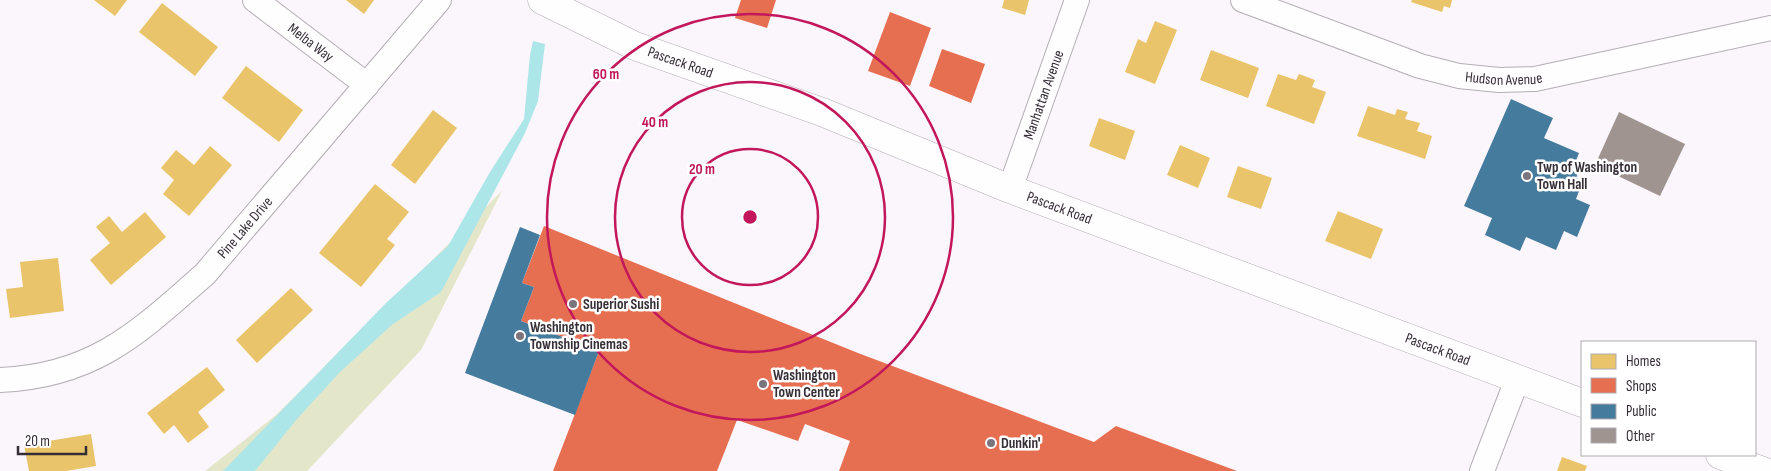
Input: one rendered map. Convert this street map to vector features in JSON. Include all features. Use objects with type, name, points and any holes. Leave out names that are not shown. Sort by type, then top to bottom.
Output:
[{"type":"street","name":"Melba Way","points":[[256,0],[367,85]]},
{"type":"street","name":"Pine Lake Drive","points":[[0,380],[29,379],[62,372],[96,358],[114,348],[174,302],[205,274],[439,0]]},
{"type":"street","name":"Pascack Road","points":[[542,0],[589,25],[635,46],[822,112],[1010,189],[1581,403]]},
{"type":"street","name":"Manhattan Avenue","points":[[1010,189],[1077,0]]},
{"type":"street","name":"Hudson Avenue","points":[[1243,0],[1420,66],[1459,76],[1499,80],[1535,79],[1771,28]]},
{"type":"street","points":[[1482,471],[1517,380]]},
{"type":"street","points":[[1723,456],[1763,471]]},
{"type":"green space","points":[[502,191],[421,350],[307,471],[205,471],[275,416]]},
{"type":"water","points":[[533,41],[545,44],[538,101],[525,133],[441,292],[393,324],[340,372],[297,419],[255,471],[223,471],[386,303],[448,246],[490,172],[524,119]]},
{"type":"building: Homes","points":[[94,0],[127,0],[115,16]]},
{"type":"building: Homes","points":[[346,0],[374,0],[364,14]]},
{"type":"building: Homes","points":[[1004,0],[1029,0],[1025,15],[1002,8]]},
{"type":"building: Homes","points":[[1412,0],[1452,0],[1450,8],[1444,6],[1442,12],[1411,2]]},
{"type":"building: Homes","points":[[162,3],[218,47],[195,76],[139,32]]},
{"type":"building: Homes","points":[[1155,21],[1177,30],[1155,84],[1125,72],[1138,39],[1146,43]]},
{"type":"building: Homes","points":[[1211,50],[1259,68],[1248,98],[1200,80]]},
{"type":"building: Homes","points":[[246,66],[303,110],[279,142],[222,98]]},
{"type":"building: Homes","points":[[1278,74],[1296,80],[1299,74],[1315,80],[1312,87],[1326,92],[1314,124],[1266,106]]},
{"type":"building: Homes","points":[[1368,106],[1395,115],[1397,109],[1408,112],[1405,119],[1420,123],[1417,131],[1432,136],[1425,159],[1357,136]]},
{"type":"building: Homes","points":[[433,110],[457,128],[415,184],[391,165]]},
{"type":"building: Homes","points":[[1099,118],[1135,131],[1125,160],[1089,146]]},
{"type":"building: Homes","points":[[1180,145],[1210,158],[1198,188],[1167,175]]},
{"type":"building: Homes","points":[[210,146],[232,165],[189,216],[163,194],[174,180],[161,168],[176,150],[194,165]]},
{"type":"building: Homes","points":[[1238,166],[1272,178],[1261,209],[1227,197]]},
{"type":"building: Homes","points":[[375,184],[409,212],[387,239],[395,245],[361,287],[319,253]]},
{"type":"building: Homes","points":[[1338,211],[1383,229],[1371,259],[1325,241]]},
{"type":"building: Homes","points":[[145,212],[166,237],[111,285],[90,260],[110,243],[96,227],[109,216],[122,232]]},
{"type":"building: Homes","points":[[58,258],[64,311],[10,318],[6,289],[23,287],[20,262]]},
{"type":"building: Homes","points":[[291,288],[313,310],[257,363],[236,340]]},
{"type":"building: Homes","points":[[207,367],[225,390],[198,412],[209,427],[188,443],[174,425],[164,434],[147,413]]},
{"type":"building: Homes","points":[[91,434],[96,466],[66,471],[29,471],[24,445]]},
{"type":"building: Homes","points":[[1562,457],[1587,466],[1585,471],[1557,471]]},
{"type":"building: Shops","points":[[741,0],[776,0],[767,28],[735,18]]},
{"type":"building: Shops","points":[[890,12],[931,28],[910,86],[868,71]]},
{"type":"building: Shops","points":[[942,49],[985,64],[971,103],[929,86]]},
{"type":"building: Shops","name":"Washington Town Center","points":[[544,226],[858,353],[1094,442],[1116,426],[1237,471],[839,471],[850,441],[805,424],[798,441],[737,420],[717,471],[553,471],[599,351],[521,321],[534,287],[522,283]]},
{"type":"building: Public","name":"Twp of Washington Town Hall","points":[[1511,99],[1553,118],[1544,138],[1579,153],[1572,171],[1578,173],[1576,178],[1583,181],[1576,199],[1590,205],[1577,237],[1564,231],[1556,250],[1526,237],[1520,251],[1485,235],[1492,218],[1464,206]]},
{"type":"building: Public","name":"Washington Township Cinemas","points":[[520,227],[540,235],[522,283],[534,287],[521,321],[599,351],[575,415],[465,373]]},
{"type":"building: Other","points":[[1619,112],[1685,144],[1660,196],[1595,165]]},
{"type":"place","name":"Twp of Washington Town Hall","points":[[1527,176]]},
{"type":"place","name":"Superior Sushi","points":[[573,304]]},
{"type":"place","name":"Washington Township Cinemas","points":[[520,336]]},
{"type":"place","name":"Washington Town Center","points":[[763,384]]},
{"type":"place","name":"Dunkin'","points":[[991,443]]}]
